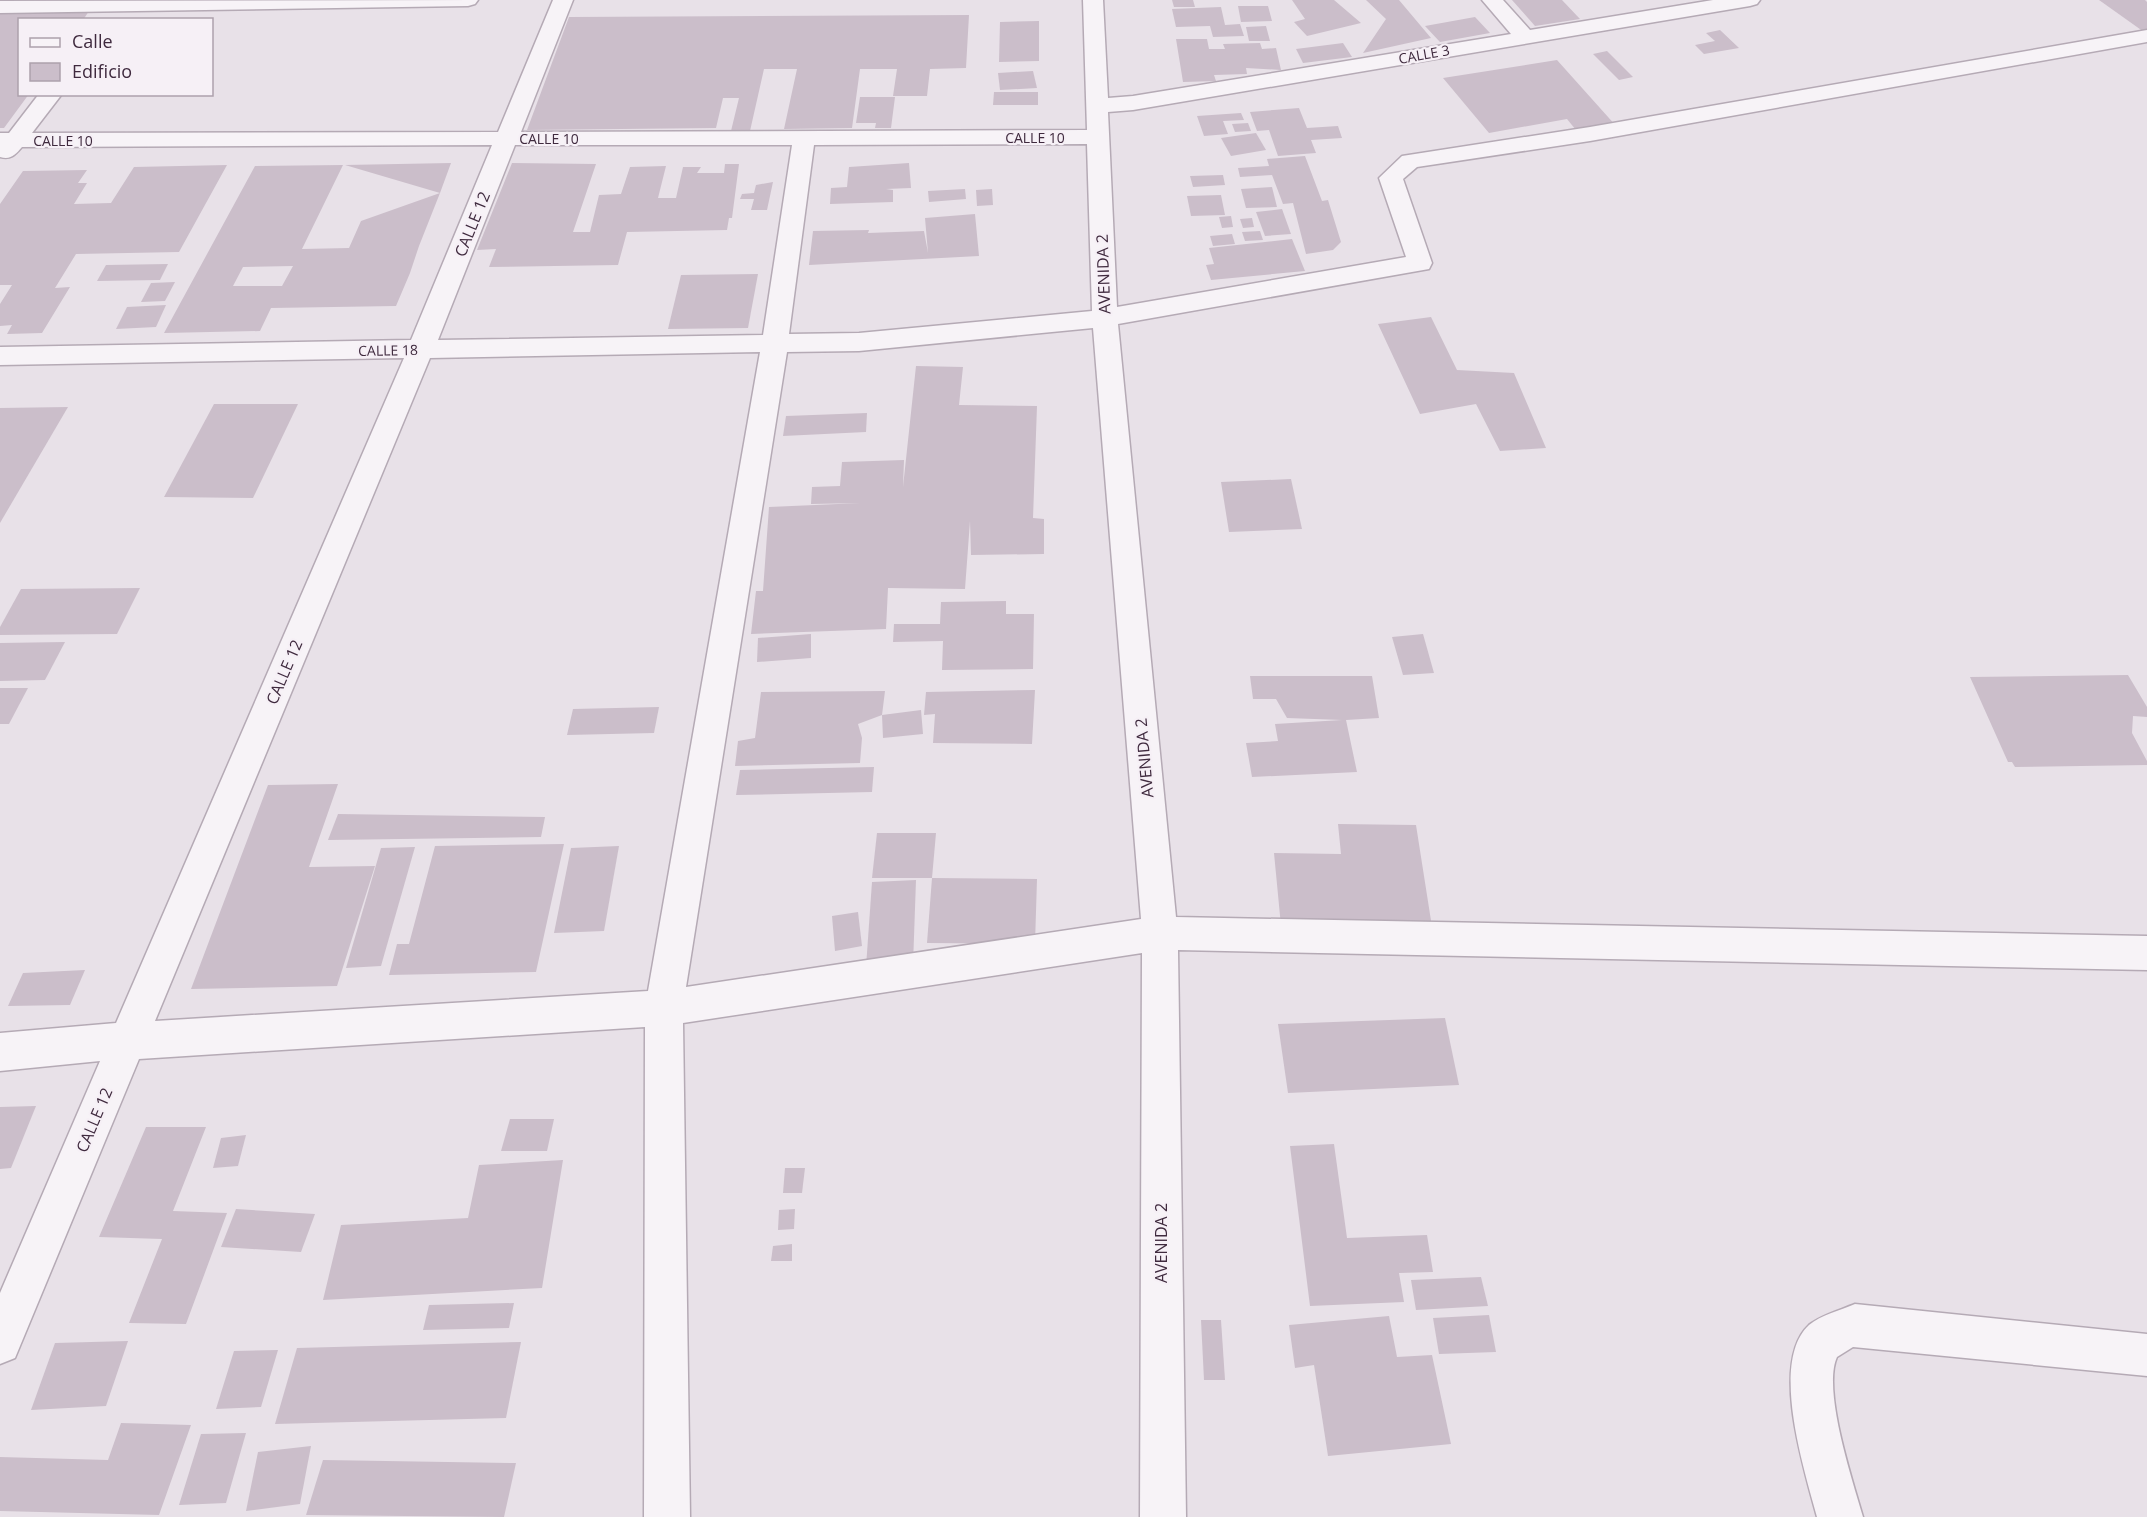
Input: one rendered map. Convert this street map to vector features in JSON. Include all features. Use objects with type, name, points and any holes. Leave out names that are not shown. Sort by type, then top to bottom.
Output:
[{"type":"street","points":[[0,7],[118,8],[468,0]]},
{"type":"street","name":"CALLE 12","points":[[0,1343],[421,349],[563,0]]},
{"type":"street","name":"AVENIDA 2","points":[[1093,0],[1105,318],[1160,933],[1162,1517]]},
{"type":"street","points":[[1492,0],[1525,37]]},
{"type":"street","name":"CALLE 3","points":[[1098,121],[1133,103],[1750,0]]},
{"type":"street","name":"CALLE 18","points":[[0,356],[859,342],[1105,318],[1420,263],[1391,178],[1410,161],[1590,134],[2147,36]]},
{"type":"street","points":[[0,160],[8,140],[49,96]]},
{"type":"street","name":"CALLE 10","points":[[8,140],[804,138],[1098,121]]},
{"type":"street","points":[[667,1517],[664,1008],[775,344],[804,138]]},
{"type":"street","points":[[0,1052],[51,1046],[664,1008],[1160,933],[2147,953]]},
{"type":"street","points":[[1840,1517],[1813,1411],[1812,1360],[1822,1342],[1855,1325],[2147,1354]]},
{"type":"building","points":[[1172,0],[1193,0],[1195,7],[1174,7]]},
{"type":"building","points":[[1292,0],[1334,0],[1361,23],[1307,36],[1294,22],[1305,19]]},
{"type":"building","points":[[1366,0],[1399,0],[1431,38],[1363,53],[1386,19]]},
{"type":"building","points":[[1512,0],[1562,0],[1580,19],[1535,26]]},
{"type":"building","points":[[2099,0],[2145,0],[2147,2],[2147,32],[2144,32]]},
{"type":"building","points":[[1238,6],[1268,6],[1272,21],[1241,22]]},
{"type":"building","points":[[1221,7],[1225,25],[1240,24],[1244,36],[1213,37],[1210,26],[1176,27],[1172,9]]},
{"type":"building","points":[[89,11],[84,18],[18,18],[18,96],[28,96],[4,128],[0,128],[0,12]]},
{"type":"building","points":[[969,15],[966,68],[930,69],[927,96],[893,96],[897,69],[860,69],[852,128],[784,129],[797,69],[764,69],[750,131],[731,131],[739,98],[723,98],[716,128],[527,130],[569,17]]},
{"type":"building","points":[[1475,17],[1490,33],[1440,42],[1425,26]]},
{"type":"building","points":[[1039,21],[1039,61],[999,62],[1000,22]]},
{"type":"building","points":[[1266,26],[1270,41],[1249,41],[1246,27]]},
{"type":"building","points":[[1720,30],[1739,48],[1704,54],[1695,45],[1715,41],[1706,33]]},
{"type":"building","points":[[1176,39],[1207,39],[1209,49],[1225,49],[1223,44],[1260,43],[1262,49],[1276,48],[1281,70],[1246,68],[1247,74],[1214,75],[1216,81],[1183,82]]},
{"type":"building","points":[[1343,43],[1352,57],[1303,63],[1296,49]]},
{"type":"building","points":[[1607,51],[1633,77],[1619,80],[1593,54]]},
{"type":"building","points":[[1557,60],[1617,127],[1580,135],[1567,119],[1489,133],[1443,78]]},
{"type":"building","points":[[1033,71],[1037,88],[1000,90],[998,73]]},
{"type":"building","points":[[994,92],[1038,92],[1038,105],[993,105]]},
{"type":"building","points":[[860,97],[895,97],[891,128],[875,128],[876,123],[856,123]]},
{"type":"building","points":[[1299,108],[1307,128],[1338,126],[1342,138],[1311,140],[1316,153],[1278,156],[1269,130],[1257,131],[1250,112]]},
{"type":"building","points":[[1241,113],[1244,120],[1223,121],[1228,134],[1204,136],[1197,116]]},
{"type":"building","points":[[1248,123],[1251,131],[1235,132],[1232,124]]},
{"type":"building","points":[[1256,133],[1266,150],[1231,156],[1221,138]]},
{"type":"building","points":[[1305,156],[1322,201],[1328,200],[1341,242],[1333,250],[1306,254],[1293,203],[1283,204],[1272,175],[1240,177],[1238,168],[1269,166],[1267,159]]},
{"type":"building","points":[[451,163],[440,193],[345,165]]},
{"type":"building","points":[[512,163],[596,164],[573,232],[590,232],[599,195],[621,194],[630,167],[666,166],[658,198],[676,198],[683,167],[701,167],[697,173],[724,173],[725,164],[739,164],[732,218],[729,218],[727,230],[627,232],[618,265],[489,267],[496,249],[477,250]]},
{"type":"building","points":[[909,163],[911,188],[886,189],[893,190],[893,202],[830,204],[831,188],[847,187],[849,167]]},
{"type":"building","points":[[227,165],[179,252],[76,254],[55,288],[70,287],[42,333],[7,334],[12,325],[0,326],[0,304],[12,285],[0,285],[0,204],[23,171],[87,170],[78,183],[87,183],[74,204],[111,203],[134,167]]},
{"type":"building","points":[[343,165],[302,249],[349,248],[361,221],[440,193],[396,306],[271,308],[260,331],[164,333],[255,166]],"holes":[[[293,266],[282,286],[233,286],[243,267]]]},
{"type":"building","points":[[1223,175],[1225,185],[1193,187],[1190,176]]},
{"type":"building","points":[[773,182],[767,210],[751,210],[754,199],[740,199],[742,194],[754,193],[756,185]]},
{"type":"building","points":[[1272,187],[1277,207],[1246,208],[1241,189]]},
{"type":"building","points":[[965,189],[966,199],[929,202],[928,191]]},
{"type":"building","points":[[992,189],[993,205],[977,206],[976,190]]},
{"type":"building","points":[[1221,195],[1225,215],[1191,216],[1187,196]]},
{"type":"building","points":[[1282,209],[1291,234],[1265,236],[1256,212]]},
{"type":"building","points":[[975,214],[979,256],[809,265],[813,231],[869,230],[868,233],[924,231],[928,253],[925,218]]},
{"type":"building","points":[[1231,216],[1233,227],[1222,228],[1219,217]]},
{"type":"building","points":[[1252,218],[1254,227],[1243,228],[1240,219]]},
{"type":"building","points":[[1260,231],[1263,240],[1245,241],[1242,232]]},
{"type":"building","points":[[1232,234],[1235,244],[1213,246],[1210,236]]},
{"type":"building","points":[[1292,239],[1305,271],[1211,280],[1206,265],[1214,264],[1209,248]]},
{"type":"building","points":[[168,264],[160,280],[97,281],[106,265]]},
{"type":"building","points":[[758,274],[748,328],[668,329],[681,275]]},
{"type":"building","points":[[175,282],[165,301],[141,302],[151,283]]},
{"type":"building","points":[[166,305],[156,327],[116,329],[127,307]]},
{"type":"building","points":[[1431,317],[1457,370],[1514,373],[1546,448],[1500,451],[1476,404],[1420,414],[1378,324]]},
{"type":"building","points":[[916,366],[963,367],[959,405],[1037,406],[1033,518],[1044,519],[1044,554],[971,555],[970,521],[965,589],[888,588],[886,629],[751,634],[756,591],[763,591],[769,507],[861,503],[811,504],[812,487],[840,486],[842,462],[904,460],[903,487]]},
{"type":"building","points":[[214,404],[298,404],[253,498],[164,497]]},
{"type":"building","points":[[68,407],[0,523],[0,408]]},
{"type":"building","points":[[867,413],[866,432],[783,436],[786,416]]},
{"type":"building","points":[[1291,479],[1302,529],[1229,532],[1221,482]]},
{"type":"building","points":[[140,588],[117,634],[0,635],[0,627],[21,589]]},
{"type":"building","points":[[1006,601],[1006,614],[1034,614],[1033,669],[942,670],[943,641],[893,642],[894,624],[940,624],[941,602]]},
{"type":"building","points":[[811,634],[811,658],[757,662],[758,638]]},
{"type":"building","points":[[1423,634],[1434,673],[1403,675],[1392,637]]},
{"type":"building","points":[[65,642],[45,680],[0,681],[0,643]]},
{"type":"building","points":[[2128,675],[2147,707],[2147,717],[2133,716],[2132,733],[2147,765],[2015,767],[2012,762],[2008,762],[1970,677]]},
{"type":"building","points":[[1250,676],[1372,676],[1379,718],[1346,720],[1357,772],[1252,777],[1246,743],[1278,741],[1275,724],[1342,720],[1287,718],[1276,699],[1253,699]]},
{"type":"building","points":[[0,688],[28,688],[9,724],[0,724]]},
{"type":"building","points":[[1035,690],[1032,744],[933,743],[935,714],[924,715],[926,692]]},
{"type":"building","points":[[885,691],[882,715],[858,724],[862,738],[860,763],[735,766],[738,741],[755,738],[761,692]]},
{"type":"building","points":[[659,707],[654,733],[567,735],[573,709]]},
{"type":"building","points":[[921,710],[923,734],[883,738],[882,715]]},
{"type":"building","points":[[874,767],[872,792],[736,795],[740,770]]},
{"type":"building","points":[[338,784],[309,867],[375,866],[337,986],[191,989],[268,785]]},
{"type":"building","points":[[338,814],[545,817],[541,837],[328,840]]},
{"type":"building","points":[[1338,824],[1416,825],[1432,927],[1281,926],[1274,853],[1341,854]]},
{"type":"building","points":[[877,833],[936,833],[932,878],[872,878]]},
{"type":"building","points":[[564,844],[536,972],[389,975],[397,944],[409,944],[435,846]]},
{"type":"building","points":[[619,846],[604,931],[554,933],[571,848]]},
{"type":"building","points":[[415,847],[381,966],[346,968],[381,848]]},
{"type":"building","points":[[932,878],[1037,879],[1035,944],[927,943]]},
{"type":"building","points":[[916,880],[913,965],[866,967],[872,882]]},
{"type":"building","points":[[858,912],[862,946],[835,951],[832,916]]},
{"type":"building","points":[[85,970],[70,1005],[8,1006],[23,973]]},
{"type":"building","points":[[1445,1018],[1459,1085],[1288,1093],[1278,1024]]},
{"type":"building","points":[[36,1106],[11,1168],[0,1169],[0,1107]]},
{"type":"building","points":[[510,1119],[554,1119],[547,1151],[501,1151]]},
{"type":"building","points":[[146,1127],[206,1127],[173,1211],[227,1213],[186,1324],[129,1323],[162,1239],[99,1237]]},
{"type":"building","points":[[246,1135],[238,1166],[213,1168],[221,1138]]},
{"type":"building","points":[[1334,1144],[1347,1238],[1427,1235],[1433,1272],[1399,1273],[1404,1302],[1310,1306],[1290,1146]]},
{"type":"building","points":[[563,1160],[542,1288],[323,1300],[341,1225],[468,1218],[479,1165]]},
{"type":"building","points":[[785,1168],[805,1168],[802,1193],[783,1193]]},
{"type":"building","points":[[236,1209],[315,1214],[301,1252],[221,1247]]},
{"type":"building","points":[[795,1209],[794,1229],[778,1230],[779,1210]]},
{"type":"building","points":[[792,1244],[792,1261],[771,1261],[773,1246]]},
{"type":"building","points":[[1481,1277],[1488,1306],[1416,1310],[1411,1280]]},
{"type":"building","points":[[514,1303],[509,1328],[423,1330],[429,1305]]},
{"type":"building","points":[[1489,1315],[1496,1352],[1439,1354],[1433,1318]]},
{"type":"building","points":[[1389,1316],[1397,1357],[1432,1355],[1451,1444],[1328,1456],[1314,1365],[1295,1368],[1289,1325]]},
{"type":"building","points":[[1201,1320],[1221,1320],[1225,1380],[1204,1380]]},
{"type":"building","points":[[128,1341],[106,1406],[31,1410],[55,1343]]},
{"type":"building","points":[[521,1342],[506,1418],[275,1424],[297,1348]]},
{"type":"building","points":[[278,1350],[261,1407],[216,1409],[234,1351]]},
{"type":"building","points":[[121,1423],[191,1425],[159,1515],[0,1511],[0,1457],[108,1460]]},
{"type":"building","points":[[246,1433],[226,1503],[179,1505],[201,1434]]},
{"type":"building","points":[[311,1446],[300,1504],[246,1511],[258,1452]]},
{"type":"building","points":[[323,1460],[516,1463],[504,1517],[306,1515]]}]
